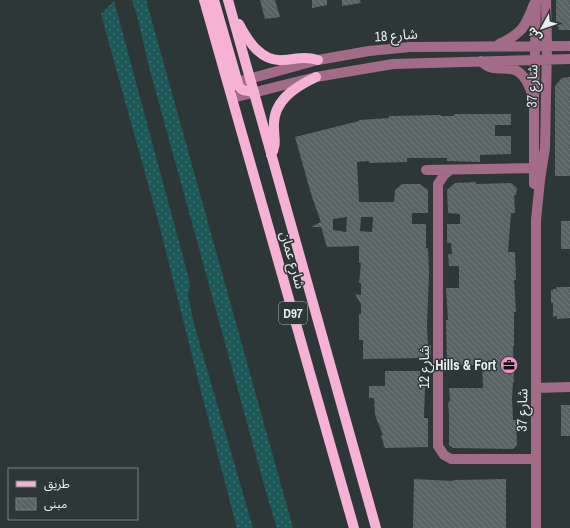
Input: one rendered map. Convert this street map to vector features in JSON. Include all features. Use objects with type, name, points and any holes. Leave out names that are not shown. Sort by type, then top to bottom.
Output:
[{"type":"main road","name":"شارع عمان","points":[[204,0],[233,83],[232,98],[354,528]]},
{"type":"main road","points":[[214,0],[233,83],[243,90],[254,92]]},
{"type":"main road","name":"شارع عمان","points":[[228,0],[376,528]]},
{"type":"main road","points":[[232,14],[252,45],[265,56],[281,61],[298,58],[318,60]]},
{"type":"main road","points":[[271,155],[275,144],[273,124],[278,107],[288,93],[316,77]]},
{"type":"street","name":"شارع 37","points":[[536,0],[534,98],[534,202],[536,220]]},
{"type":"street","points":[[495,46],[516,36],[521,31],[525,26],[536,0]]},
{"type":"street","name":"شارع 37","points":[[536,528],[536,220],[545,148],[547,46],[546,0]]},
{"type":"street","name":"شارع 18","points":[[233,83],[318,60],[369,51],[400,48],[570,46]]},
{"type":"street","name":"شارع 18","points":[[232,98],[316,77],[393,64],[570,59]]},
{"type":"street","points":[[481,61],[488,67],[509,68],[518,72],[528,83],[534,98]]},
{"type":"street","points":[[450,170],[444,174],[438,184],[426,170],[534,168]]},
{"type":"street","name":"شارع 12","points":[[438,184],[439,449],[444,455],[451,459],[536,459]]},
{"type":"street","points":[[536,388],[570,387]]},
{"type":"shaded area","points":[[132,0],[146,0],[293,528],[277,528],[268,499]]},
{"type":"shaded area","points":[[114,1],[190,283],[188,296],[195,328],[253,528],[237,528],[158,220],[101,14]]},
{"type":"building","points":[[260,0],[275,0],[280,17],[265,19]]},
{"type":"building","points":[[312,0],[327,0],[327,5],[312,8]]},
{"type":"building","points":[[342,0],[360,0],[361,3],[342,6]]},
{"type":"building","points":[[556,0],[570,0],[570,30],[559,30],[556,23]]},
{"type":"building","points":[[570,77],[570,176],[555,176],[555,86],[562,78]]},
{"type":"building","points":[[454,114],[511,114],[511,125],[495,125],[495,136],[511,136],[511,154],[480,155],[480,162],[447,161],[447,158],[407,158],[407,162],[357,162],[359,202],[394,202],[395,190],[402,184],[420,184],[428,190],[428,213],[412,213],[412,224],[426,224],[426,248],[428,248],[429,272],[427,326],[428,345],[431,345],[431,355],[426,355],[426,358],[363,359],[363,340],[359,340],[359,314],[361,314],[361,304],[355,294],[361,295],[361,283],[359,283],[361,263],[359,263],[359,246],[327,247],[321,227],[311,227],[321,222],[312,197],[295,137],[359,120],[389,118],[389,116],[454,116]],"holes":[[[347,217],[346,232],[333,230],[333,219]],[[361,217],[373,217],[372,232],[360,231]]]},
{"type":"building","points":[[476,182],[476,184],[511,183],[517,188],[516,195],[514,195],[515,213],[511,213],[508,252],[515,252],[516,280],[514,280],[516,312],[514,312],[514,382],[512,398],[513,420],[516,420],[517,445],[513,449],[453,448],[449,445],[449,388],[483,388],[482,365],[447,365],[446,320],[448,320],[446,288],[459,288],[459,266],[449,266],[448,254],[452,254],[451,243],[447,243],[447,224],[460,224],[460,214],[448,213],[447,190],[455,183]]},
{"type":"building","points":[[561,221],[570,221],[570,249],[561,249]]},
{"type":"building","points":[[557,287],[570,287],[570,318],[557,319],[557,316],[553,317],[551,290],[553,291],[553,289],[556,289]]},
{"type":"building","points":[[385,371],[420,371],[420,386],[425,386],[424,418],[428,418],[428,447],[385,448],[381,436],[383,435],[375,415],[374,398],[369,398],[369,386],[385,386]]},
{"type":"building","points":[[561,405],[570,405],[570,436],[561,436]]},
{"type":"building","points":[[414,479],[453,481],[506,479],[506,528],[413,528]]},
{"type":"place","name":"Hills & Fort","points":[[509,365]]}]
